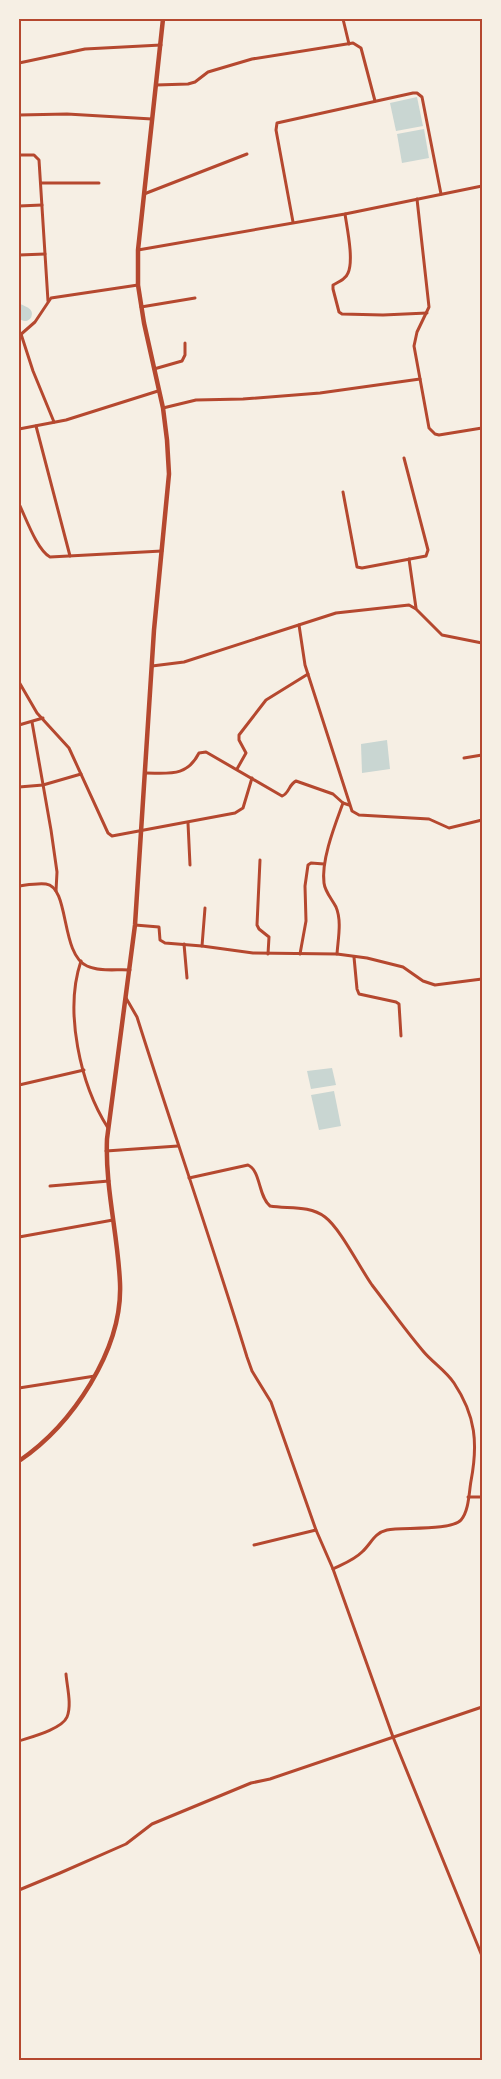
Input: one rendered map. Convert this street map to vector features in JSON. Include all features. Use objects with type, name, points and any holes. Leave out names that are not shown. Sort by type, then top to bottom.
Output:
[{"type":"street","points":[[19,1461],[42,1442],[89,1389],[110,1340],[118,1310],[120,1284],[106,1151],[135,925],[143,830],[154,630],[169,474],[163,408],[153,369],[138,284],[138,250],[163,19]]},
{"type":"street","points":[[343,19],[349,44]]},
{"type":"street","points":[[156,85],[188,84],[195,82],[208,72],[252,59],[356,44],[361,48],[375,100]]},
{"type":"street","points":[[19,63],[85,49],[160,45]]},
{"type":"street","points":[[293,222],[276,130],[277,123],[375,100],[413,93],[420,94],[441,194]]},
{"type":"street","points":[[19,115],[67,114],[152,119]]},
{"type":"street","points":[[19,155],[34,154],[40,164],[48,301]]},
{"type":"street","points":[[144,194],[247,154]]},
{"type":"street","points":[[41,183],[99,183]]},
{"type":"street","points":[[138,250],[345,214],[482,186]]},
{"type":"street","points":[[417,200],[429,301],[428,313],[414,340],[429,428],[431,432],[439,435],[482,428]]},
{"type":"street","points":[[19,206],[42,205]]},
{"type":"street","points":[[345,214],[350,263],[349,272],[332,289],[339,312],[342,314],[383,315],[428,313]]},
{"type":"street","points":[[19,255],[44,254]]},
{"type":"street","points":[[54,422],[32,371],[20,335],[35,322],[48,301],[54,297],[138,284]]},
{"type":"street","points":[[141,307],[195,298]]},
{"type":"street","points":[[153,369],[182,361],[185,356],[185,343]]},
{"type":"street","points":[[163,408],[196,400],[243,399],[320,393],[420,380]]},
{"type":"street","points":[[19,429],[54,422],[158,391]]},
{"type":"street","points":[[36,426],[70,556]]},
{"type":"street","points":[[343,492],[356,567],[362,568],[426,556],[428,550],[404,458]]},
{"type":"street","points":[[19,504],[45,554],[56,558],[163,550]]},
{"type":"street","points":[[409,559],[416,609]]},
{"type":"street","points":[[152,666],[184,662],[346,611],[408,605],[416,609],[442,635],[482,643]]},
{"type":"street","points":[[299,625],[308,674],[352,811],[359,815],[429,819],[449,828],[482,820]]},
{"type":"street","points":[[236,768],[246,753],[239,740],[239,735],[261,705],[308,674]]},
{"type":"street","points":[[19,682],[43,718],[69,748],[110,835],[114,836],[229,816],[242,808],[252,778]]},
{"type":"street","points":[[19,725],[43,718]]},
{"type":"street","points":[[32,722],[57,872],[56,891]]},
{"type":"street","points":[[146,773],[176,773],[183,771],[202,751],[236,768],[282,796],[286,795],[292,783],[296,781],[333,794],[343,803],[350,806]]},
{"type":"street","points":[[464,758],[482,755]]},
{"type":"street","points":[[19,787],[43,785],[81,774]]},
{"type":"street","points":[[337,954],[339,919],[336,908],[325,888],[324,864],[343,803]]},
{"type":"street","points":[[188,823],[190,864]]},
{"type":"street","points":[[260,860],[257,925],[259,929],[270,937],[268,954]]},
{"type":"street","points":[[300,954],[306,921],[307,868],[311,863],[324,864]]},
{"type":"street","points":[[19,886],[45,884],[51,886],[56,891],[60,899],[69,941],[81,961],[87,966],[98,969],[130,970]]},
{"type":"street","points":[[202,946],[205,908]]},
{"type":"street","points":[[135,925],[159,927],[162,942],[268,954],[337,954],[385,962],[403,967],[422,981],[435,985],[482,979]]},
{"type":"street","points":[[184,944],[187,978]]},
{"type":"street","points":[[354,957],[359,994],[399,1004],[401,1036]]},
{"type":"street","points":[[81,961],[74,988],[77,1047],[95,1104],[108,1129]]},
{"type":"street","points":[[126,998],[137,1017],[252,1371],[272,1402],[316,1530],[333,1569],[393,1737],[482,1956]]},
{"type":"street","points":[[19,1085],[84,1070]]},
{"type":"street","points":[[106,1151],[178,1146]]},
{"type":"street","points":[[189,1178],[242,1165],[251,1166],[263,1196],[270,1206],[307,1209],[317,1212],[332,1224],[369,1280],[419,1346],[454,1384],[464,1403],[476,1442],[466,1509],[459,1522],[434,1528],[398,1528],[383,1531],[377,1534],[362,1552],[333,1569]]},
{"type":"street","points":[[50,1186],[109,1181]]},
{"type":"street","points":[[19,1237],[113,1220]]},
{"type":"street","points":[[19,1248],[19,1253]]},
{"type":"street","points":[[19,1388],[95,1376]]},
{"type":"street","points":[[468,1497],[482,1497]]},
{"type":"street","points":[[254,1545],[316,1530]]},
{"type":"street","points":[[19,1741],[41,1734],[62,1723],[67,1718],[66,1674]]},
{"type":"street","points":[[19,1890],[126,1844],[152,1824],[251,1783],[270,1779],[482,1707]]},
{"type":"shaded area","points":[[417,97],[423,126],[396,131],[390,103]]},
{"type":"shaded area","points":[[424,129],[429,158],[402,163],[397,134]]},
{"type":"shaded area","points":[[387,740],[390,769],[362,773],[361,744]]},
{"type":"shaded area","points":[[332,1068],[336,1085],[311,1089],[307,1071]]},
{"type":"shaded area","points":[[334,1091],[341,1126],[319,1130],[311,1095]]},
{"type":"waterway","points":[[19,311],[25,314]]}]
